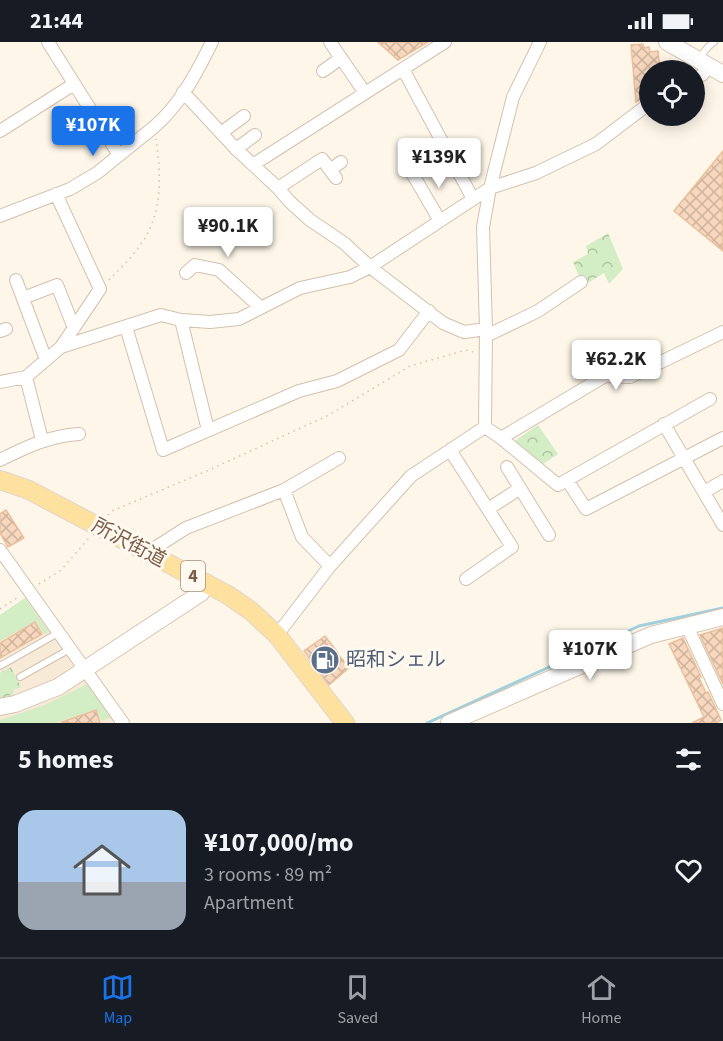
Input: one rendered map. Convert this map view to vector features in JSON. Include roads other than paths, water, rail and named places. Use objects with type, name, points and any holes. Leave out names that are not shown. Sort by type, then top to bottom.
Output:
[{"type":"main road","name":"所沢街道","points":[[0,480],[29,490],[207,583],[250,611],[277,635],[345,723]]},
{"type":"street","points":[[48,42],[119,155]]},
{"type":"street","points":[[0,216],[70,189],[97,173],[154,127],[163,119],[183,92],[213,42]]},
{"type":"street","points":[[330,42],[365,93]]},
{"type":"street","points":[[254,164],[445,42]]},
{"type":"street","points":[[485,427],[486,333],[483,227],[490,188],[513,97],[540,42]]},
{"type":"street","points":[[666,42],[710,66]]},
{"type":"street","points":[[322,71],[341,58]]},
{"type":"street","points":[[403,69],[473,199]]},
{"type":"street","points":[[0,130],[74,84]]},
{"type":"street","points":[[183,92],[236,149],[310,220],[345,243],[370,267],[443,323],[464,333],[486,333],[538,311],[581,282]]},
{"type":"street","points":[[61,347],[161,315],[181,320],[210,322],[239,319],[300,288],[350,277],[370,267],[490,188],[536,173],[596,144],[639,111]]},
{"type":"street","points":[[221,133],[244,116]]},
{"type":"street","points":[[236,149],[255,135]]},
{"type":"street","points":[[278,188],[322,159],[333,174],[341,162]]},
{"type":"street","points":[[412,173],[440,220]]},
{"type":"street","points":[[0,382],[26,377],[61,347],[100,289],[56,194]]},
{"type":"street","points":[[186,273],[195,265],[219,270],[260,307]]},
{"type":"street","points":[[16,280],[46,360]]},
{"type":"street","points":[[23,298],[57,285],[74,328]]},
{"type":"street","points":[[126,327],[163,450],[299,391],[337,381],[399,350],[429,311]]},
{"type":"street","points":[[181,320],[208,430]]},
{"type":"street","points":[[501,438],[605,376],[630,377],[723,332]]},
{"type":"street","points":[[26,377],[42,440]]},
{"type":"street","points":[[485,427],[558,485],[710,399]]},
{"type":"street","points":[[664,424],[723,525]]},
{"type":"street","points":[[277,635],[330,566],[411,476],[485,427]]},
{"type":"street","points":[[0,460],[42,440],[60,435],[79,434]]},
{"type":"street","points":[[567,480],[586,510],[723,438]]},
{"type":"street","points":[[450,450],[512,547],[466,579]]},
{"type":"street","points":[[147,553],[186,528],[284,490],[339,458]]},
{"type":"street","points":[[507,467],[549,535]]},
{"type":"street","points":[[704,492],[723,481]]},
{"type":"street","points":[[488,509],[519,489]]},
{"type":"street","points":[[284,490],[302,537],[330,566]]},
{"type":"street","points":[[1,554],[30,590],[122,722]]},
{"type":"street","points":[[0,707],[36,697],[58,687],[201,593],[207,583]]},
{"type":"street","points":[[449,723],[651,635],[723,617]]},
{"type":"street","points":[[687,626],[723,704]]},
{"type":"lane","points":[[710,66],[708,47],[714,42]]},
{"type":"lane","points":[[0,666],[58,632]]},
{"type":"lane","points":[[20,676],[70,648]]},
{"type":"waterway","points":[[427,723],[639,626],[723,608]]},
{"type":"place","name":"昭和シェル","points":[[325,660]]}]
